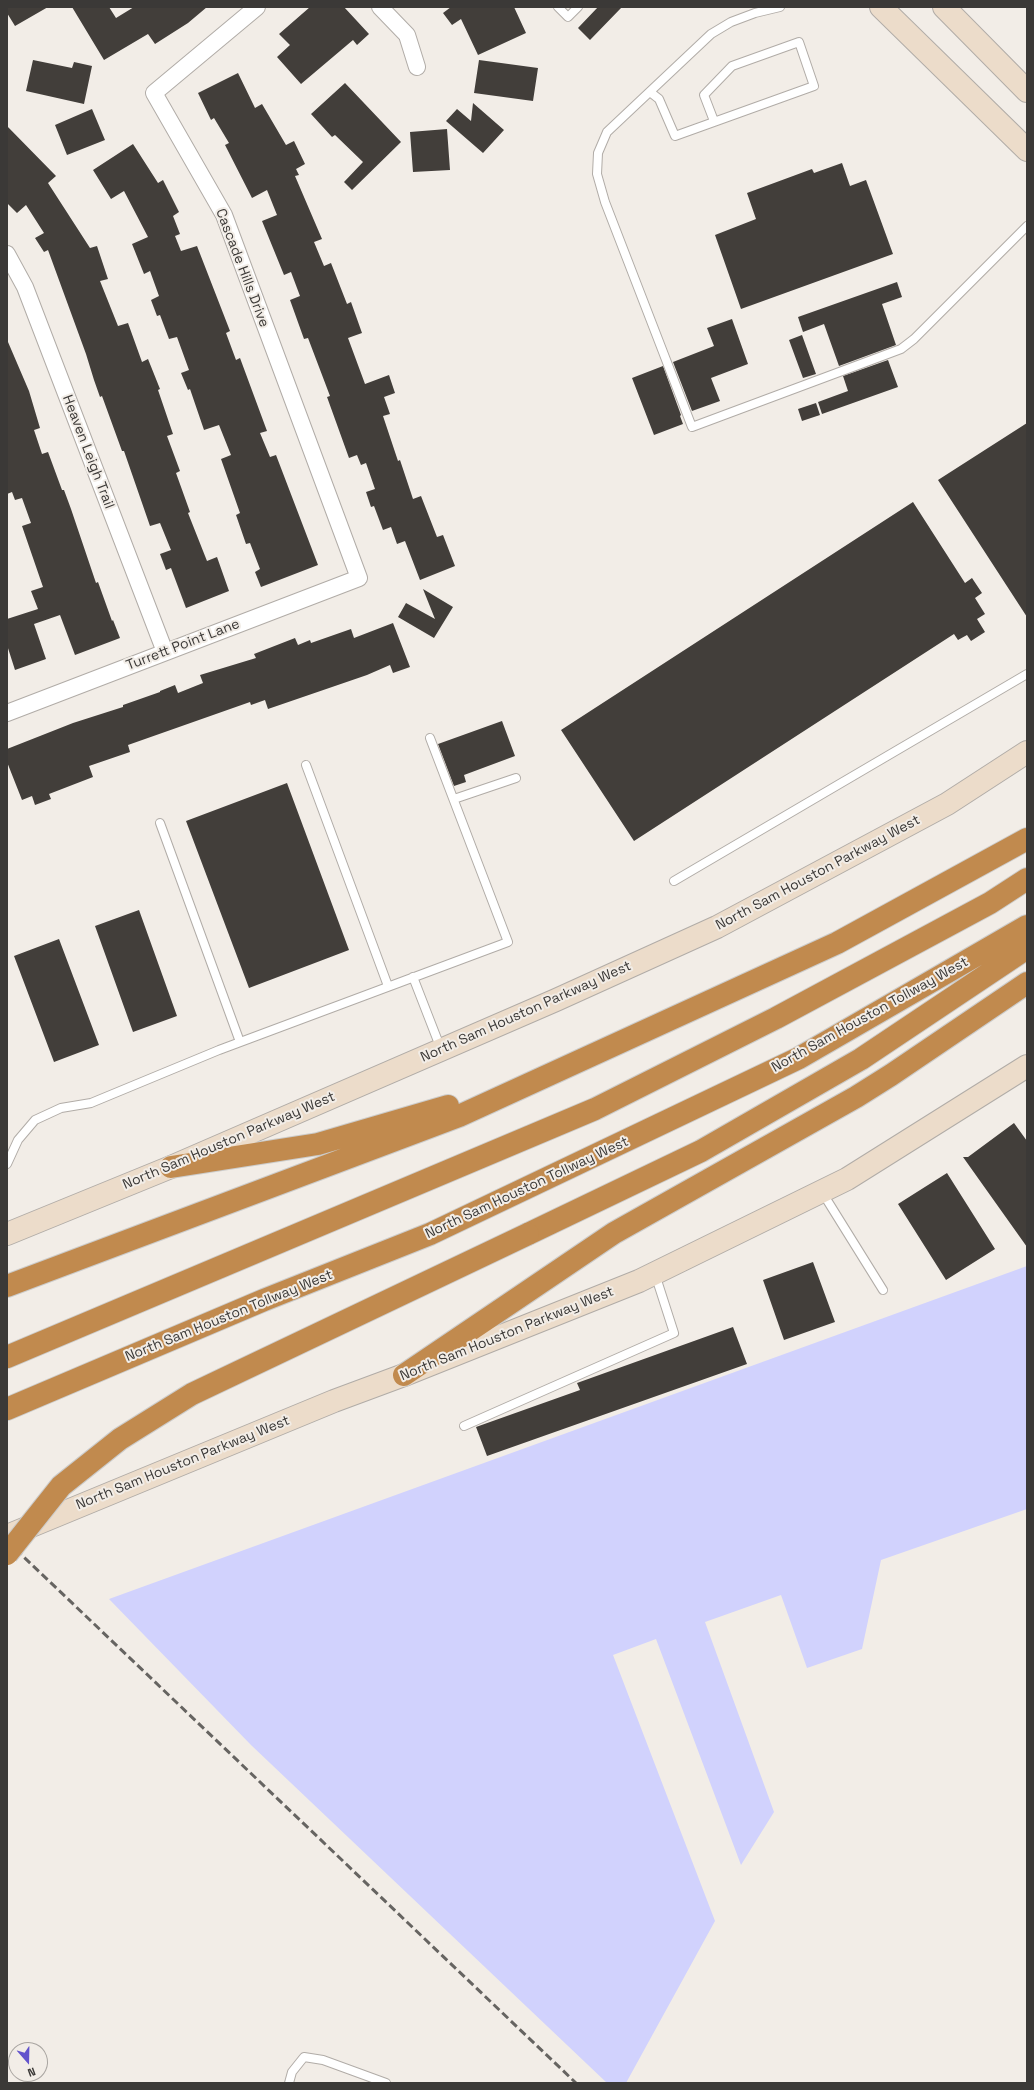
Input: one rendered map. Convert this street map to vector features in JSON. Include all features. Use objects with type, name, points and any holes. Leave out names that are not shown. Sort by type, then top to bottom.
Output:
[{"type":"highway","points":[[7,1286],[459,1116],[837,943],[1027,839]]},
{"type":"highway","points":[[171,1167],[318,1144],[454,1105],[979,865]]},
{"type":"highway","points":[[7,1357],[595,1109],[776,1018],[990,903],[1027,879]]},
{"type":"highway","name":"North Sam Houston Tollway West","points":[[7,1408],[264,1300],[430,1234],[799,1058],[1027,926]]},
{"type":"highway","points":[[7,1554],[61,1486],[120,1439],[192,1394],[701,1150],[861,1059],[1027,948]]},
{"type":"highway","points":[[404,1375],[614,1233],[892,1075],[1027,983]]},
{"type":"main road","points":[[882,7],[1027,150]]},
{"type":"main road","points":[[944,7],[1027,91]]},
{"type":"main road","name":"North Sam Houston Parkway West","points":[[7,1234],[171,1167],[442,1050],[717,927],[947,804],[1027,752]]},
{"type":"main road","name":"North Sam Houston Parkway West","points":[[7,1536],[334,1401],[404,1375],[654,1274],[847,1179],[1027,1066]]},
{"type":"street","name":"Cascade Hills Drive","points":[[257,7],[154,93],[224,215],[359,578]]},
{"type":"street","points":[[380,7],[407,35],[417,67]]},
{"type":"street","name":"Heaven Leigh Trail","points":[[7,254],[25,287],[165,652]]},
{"type":"street","name":"Turrett Point Lane","points":[[7,713],[359,578]]},
{"type":"lane","points":[[558,7],[568,17],[578,7]]},
{"type":"lane","points":[[780,7],[755,13],[737,20],[711,34],[607,132],[598,153],[597,174],[605,202],[692,427],[901,349],[914,339],[1027,226]]},
{"type":"lane","points":[[650,92],[662,104],[675,136],[814,86],[799,42],[732,66],[704,95],[714,121]]},
{"type":"lane","points":[[674,881],[1027,674]]},
{"type":"lane","points":[[7,1164],[18,1140],[35,1120],[61,1108],[91,1103],[240,1042],[508,942],[430,738]]},
{"type":"lane","points":[[306,765],[388,986]]},
{"type":"lane","points":[[454,799],[516,778]]},
{"type":"lane","points":[[160,823],[240,1042]]},
{"type":"lane","points":[[413,977],[442,1050]]},
{"type":"lane","points":[[821,1192],[883,1290]]},
{"type":"lane","points":[[464,1426],[674,1333],[654,1274]]},
{"type":"lane","points":[[288,2083],[292,2072],[304,2057],[323,2060],[386,2083]]},
{"type":"shaded area","points":[[1027,1266],[1027,1509],[881,1560],[862,1649],[807,1668],[781,1595],[705,1622],[774,1812],[741,1865],[656,1639],[613,1655],[715,1921],[626,2083],[607,2083],[251,1745],[109,1599]]},
{"type":"building","points":[[7,7],[48,7],[15,26],[7,13]]},
{"type":"building","points":[[72,7],[109,7],[116,18],[134,7],[207,7],[188,23],[155,44],[148,34],[104,60]]},
{"type":"building","points":[[310,7],[344,7],[369,34],[357,45],[353,40],[301,84],[277,57],[290,45],[279,34]]},
{"type":"building","points":[[451,7],[514,7],[526,33],[478,55],[461,19],[452,25],[443,13]]},
{"type":"building","points":[[598,7],[622,7],[590,40],[578,28]]},
{"type":"building","points":[[33,60],[72,68],[74,62],[92,66],[84,104],[26,91]]},
{"type":"building","points":[[479,60],[538,68],[533,101],[474,93]]},
{"type":"building","points":[[238,73],[255,108],[262,104],[286,145],[294,141],[305,164],[296,169],[299,175],[295,176],[322,239],[314,242],[324,266],[331,263],[347,304],[351,302],[362,333],[348,338],[365,384],[389,375],[395,393],[384,397],[390,414],[383,416],[398,461],[400,460],[413,499],[421,496],[437,537],[443,535],[455,566],[420,580],[405,541],[397,544],[391,527],[383,530],[374,506],[371,507],[366,492],[375,489],[366,463],[361,465],[357,455],[349,458],[327,397],[330,396],[308,338],[304,339],[290,300],[300,296],[291,272],[284,275],[262,221],[277,215],[267,190],[252,198],[225,145],[229,143],[214,118],[211,120],[198,93]]},
{"type":"building","points":[[345,83],[401,142],[352,190],[344,182],[363,162],[335,135],[332,137],[311,114]]},
{"type":"building","points":[[473,103],[504,130],[483,153],[446,121],[457,109],[471,121]]},
{"type":"building","points":[[92,109],[105,140],[67,155],[55,125]]},
{"type":"building","points":[[7,126],[56,176],[48,183],[90,248],[97,246],[108,279],[100,281],[118,326],[128,323],[142,362],[148,359],[160,389],[158,390],[173,434],[167,436],[180,471],[176,473],[190,512],[188,513],[207,561],[217,557],[229,591],[186,608],[171,568],[166,570],[160,554],[171,550],[160,523],[150,526],[124,451],[122,451],[102,396],[100,397],[48,250],[44,252],[35,238],[44,233],[26,205],[17,213],[7,203]]},
{"type":"building","points":[[447,129],[450,170],[413,172],[410,132]]},
{"type":"building","points":[[133,144],[158,183],[163,180],[179,212],[173,216],[180,234],[175,236],[181,251],[197,246],[230,331],[226,333],[236,360],[240,358],[267,431],[260,433],[270,457],[276,455],[318,565],[261,587],[255,572],[260,569],[250,543],[246,544],[236,515],[240,513],[221,459],[231,455],[219,425],[204,430],[190,389],[188,390],[181,373],[189,370],[177,337],[169,339],[160,315],[157,316],[151,300],[159,296],[150,271],[144,274],[132,244],[148,237],[124,191],[111,199],[93,170]]},
{"type":"building","points":[[842,163],[850,186],[866,180],[893,254],[741,309],[715,235],[756,219],[747,193],[812,169],[814,173]]},
{"type":"building","points":[[897,282],[902,297],[882,304],[896,345],[839,366],[824,324],[803,332],[798,317]]},
{"type":"building","points":[[732,319],[748,364],[711,378],[720,401],[692,411],[673,362],[714,346],[707,328]]},
{"type":"building","points":[[802,335],[816,374],[803,378],[789,340]]},
{"type":"building","points":[[8,342],[29,391],[40,428],[34,430],[42,454],[48,452],[62,490],[64,490],[71,509],[96,583],[98,582],[112,621],[113,620],[120,638],[75,655],[60,615],[34,624],[46,659],[15,670],[7,645],[7,619],[38,609],[31,591],[43,587],[22,526],[31,523],[22,498],[15,500],[12,492],[7,494]]},
{"type":"building","points":[[888,360],[898,387],[822,414],[818,402],[848,391],[843,376]]},
{"type":"building","points":[[663,366],[683,424],[654,435],[632,378]]},
{"type":"building","points":[[816,403],[820,415],[802,421],[798,409]]},
{"type":"building","points":[[1027,423],[1027,617],[938,480]]},
{"type":"building","points":[[913,502],[965,583],[972,578],[982,593],[975,598],[985,614],[977,619],[985,632],[971,641],[967,635],[958,640],[954,634],[634,841],[561,730]]},
{"type":"building","points":[[423,589],[453,607],[434,638],[398,617],[406,603],[435,619]]},
{"type":"building","points":[[393,623],[410,667],[393,673],[390,665],[367,675],[268,709],[265,700],[251,705],[250,702],[128,745],[130,752],[89,766],[93,777],[49,794],[51,799],[35,805],[32,796],[22,800],[7,762],[7,749],[73,723],[123,707],[123,705],[175,685],[178,693],[203,683],[200,675],[256,658],[254,654],[295,638],[298,645],[310,640],[311,643],[351,629],[354,638]]},
{"type":"building","points":[[502,721],[515,756],[464,775],[466,782],[454,786],[438,744]]},
{"type":"building","points":[[287,783],[349,950],[249,988],[186,821]]},
{"type":"building","points":[[139,910],[177,1016],[133,1032],[95,926]]},
{"type":"building","points":[[59,939],[99,1045],[54,1062],[14,956]]},
{"type":"building","points":[[1014,1123],[1027,1141],[1027,1247],[963,1157],[968,1157]]},
{"type":"building","points":[[947,1173],[995,1249],[946,1280],[898,1204]]},
{"type":"building","points":[[813,1262],[835,1322],[784,1340],[763,1280]]},
{"type":"building","points":[[733,1327],[747,1364],[487,1456],[476,1427],[580,1390],[577,1383]]},
{"type":"railway","points":[[7,1541],[576,2083]]}]
